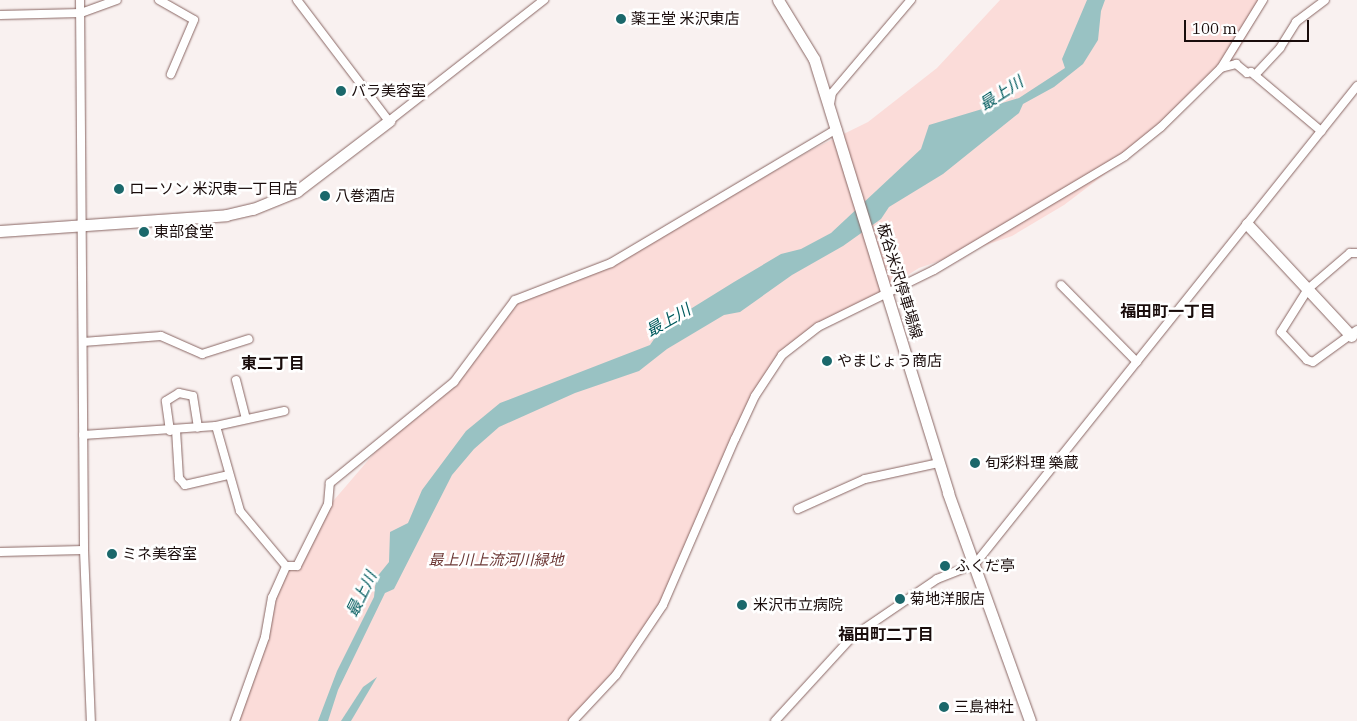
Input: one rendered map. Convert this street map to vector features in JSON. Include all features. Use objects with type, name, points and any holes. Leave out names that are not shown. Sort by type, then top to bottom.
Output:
[{"type":"main road","name":"板谷米沢停車場線","points":[[784,2],[814,59],[830,104],[939,464],[1030,721]]},
{"type":"main road","points":[[0,231],[226,215],[262,206],[297,191],[389,121]]},
{"type":"main road","points":[[1247,224],[1355,336]]},
{"type":"street","points":[[80,0],[84,550],[91,721]]},
{"type":"street","points":[[0,15],[80,13],[117,0]]},
{"type":"street","points":[[159,0],[194,20],[171,74]]},
{"type":"street","points":[[297,0],[389,121],[544,0]]},
{"type":"street","points":[[830,104],[832,93],[911,0]]},
{"type":"street","points":[[574,721],[616,675],[663,605],[735,439],[769,372],[782,355],[818,328],[886,288],[982,243],[1125,156],[1161,127],[1221,68],[1263,0]]},
{"type":"street","points":[[1255,75],[1280,48],[1296,22],[1325,0]]},
{"type":"street","points":[[1221,68],[1236,64],[1247,74],[1255,75],[1321,131]]},
{"type":"street","points":[[775,721],[852,637],[937,579],[975,564],[1357,86]]},
{"type":"street","points":[[286,566],[297,566],[328,504],[330,483],[454,382],[515,300],[611,263],[839,134]]},
{"type":"street","points":[[1355,336],[1313,362],[1307,360],[1281,332],[1308,289],[1350,253],[1357,253]]},
{"type":"street","points":[[1061,285],[1137,362]]},
{"type":"street","points":[[83,342],[161,336],[202,354],[250,339]]},
{"type":"street","points":[[236,380],[246,419]]},
{"type":"street","points":[[198,428],[193,396],[179,394],[166,401],[173,430],[179,478],[185,485],[228,475]]},
{"type":"street","points":[[83,435],[216,426],[284,411]]},
{"type":"street","points":[[216,426],[228,475],[240,511],[286,566]]},
{"type":"street","points":[[798,509],[865,479],[939,464]]},
{"type":"street","points":[[0,552],[84,550]]},
{"type":"street","points":[[235,721],[265,637],[272,598],[286,566]]},
{"type":"green space","name":"最上川上流河川緑地","points":[[1000,0],[1267,0],[1236,54],[1163,130],[1064,205],[1012,236],[919,268],[876,295],[816,325],[779,352],[754,395],[661,603],[602,688],[570,721],[238,721],[276,597],[287,569],[299,568],[328,507],[377,450],[457,383],[516,304],[611,265],[813,149],[868,122],[937,68]]},
{"type":"water","points":[[1087,0],[1105,0],[1101,11],[1098,40],[1083,64],[1054,87],[1023,104],[1019,113],[943,174],[889,207],[881,219],[843,246],[792,275],[740,312],[724,315],[667,349],[639,371],[575,393],[499,427],[474,449],[452,475],[394,589],[385,593],[338,690],[328,721],[318,721],[337,671],[374,597],[376,578],[389,562],[390,532],[408,523],[422,490],[466,431],[500,403],[650,345],[663,326],[734,282],[781,254],[801,249],[831,233],[921,149],[929,125],[1019,98],[1065,68],[1062,59]]},
{"type":"water","points":[[377,677],[351,721],[341,721],[363,687]]},
{"type":"place","name":"薬王堂 米沢東店","points":[[621,19]]},
{"type":"place","name":"バラ美容室","points":[[341,91]]},
{"type":"place","name":"ローソン 米沢東一丁目店","points":[[119,189]]},
{"type":"place","name":"八巻酒店","points":[[325,196]]},
{"type":"place","name":"東部食堂","points":[[144,232]]},
{"type":"place","name":"やまじょう商店","points":[[827,361]]},
{"type":"place","name":"旬彩料理 樂蔵","points":[[975,463]]},
{"type":"place","name":"ミネ美容室","points":[[112,554]]},
{"type":"place","name":"ふくだ亭","points":[[945,566]]},
{"type":"place","name":"菊地洋服店","points":[[900,599]]},
{"type":"place","name":"米沢市立病院","points":[[742,605]]},
{"type":"place","name":"三島神社","points":[[944,707]]},
{"type":"district","name":"福田町一丁目","points":[[1168,311]]},
{"type":"district","name":"東二丁目","points":[[273,363]]},
{"type":"district","name":"福田町二丁目","points":[[886,634]]},
{"type":"water label","name":"最上川","points":[[1001,93]]},
{"type":"water label","name":"最上川","points":[[668,320]]},
{"type":"water label","name":"最上川","points":[[361,594]]}]
